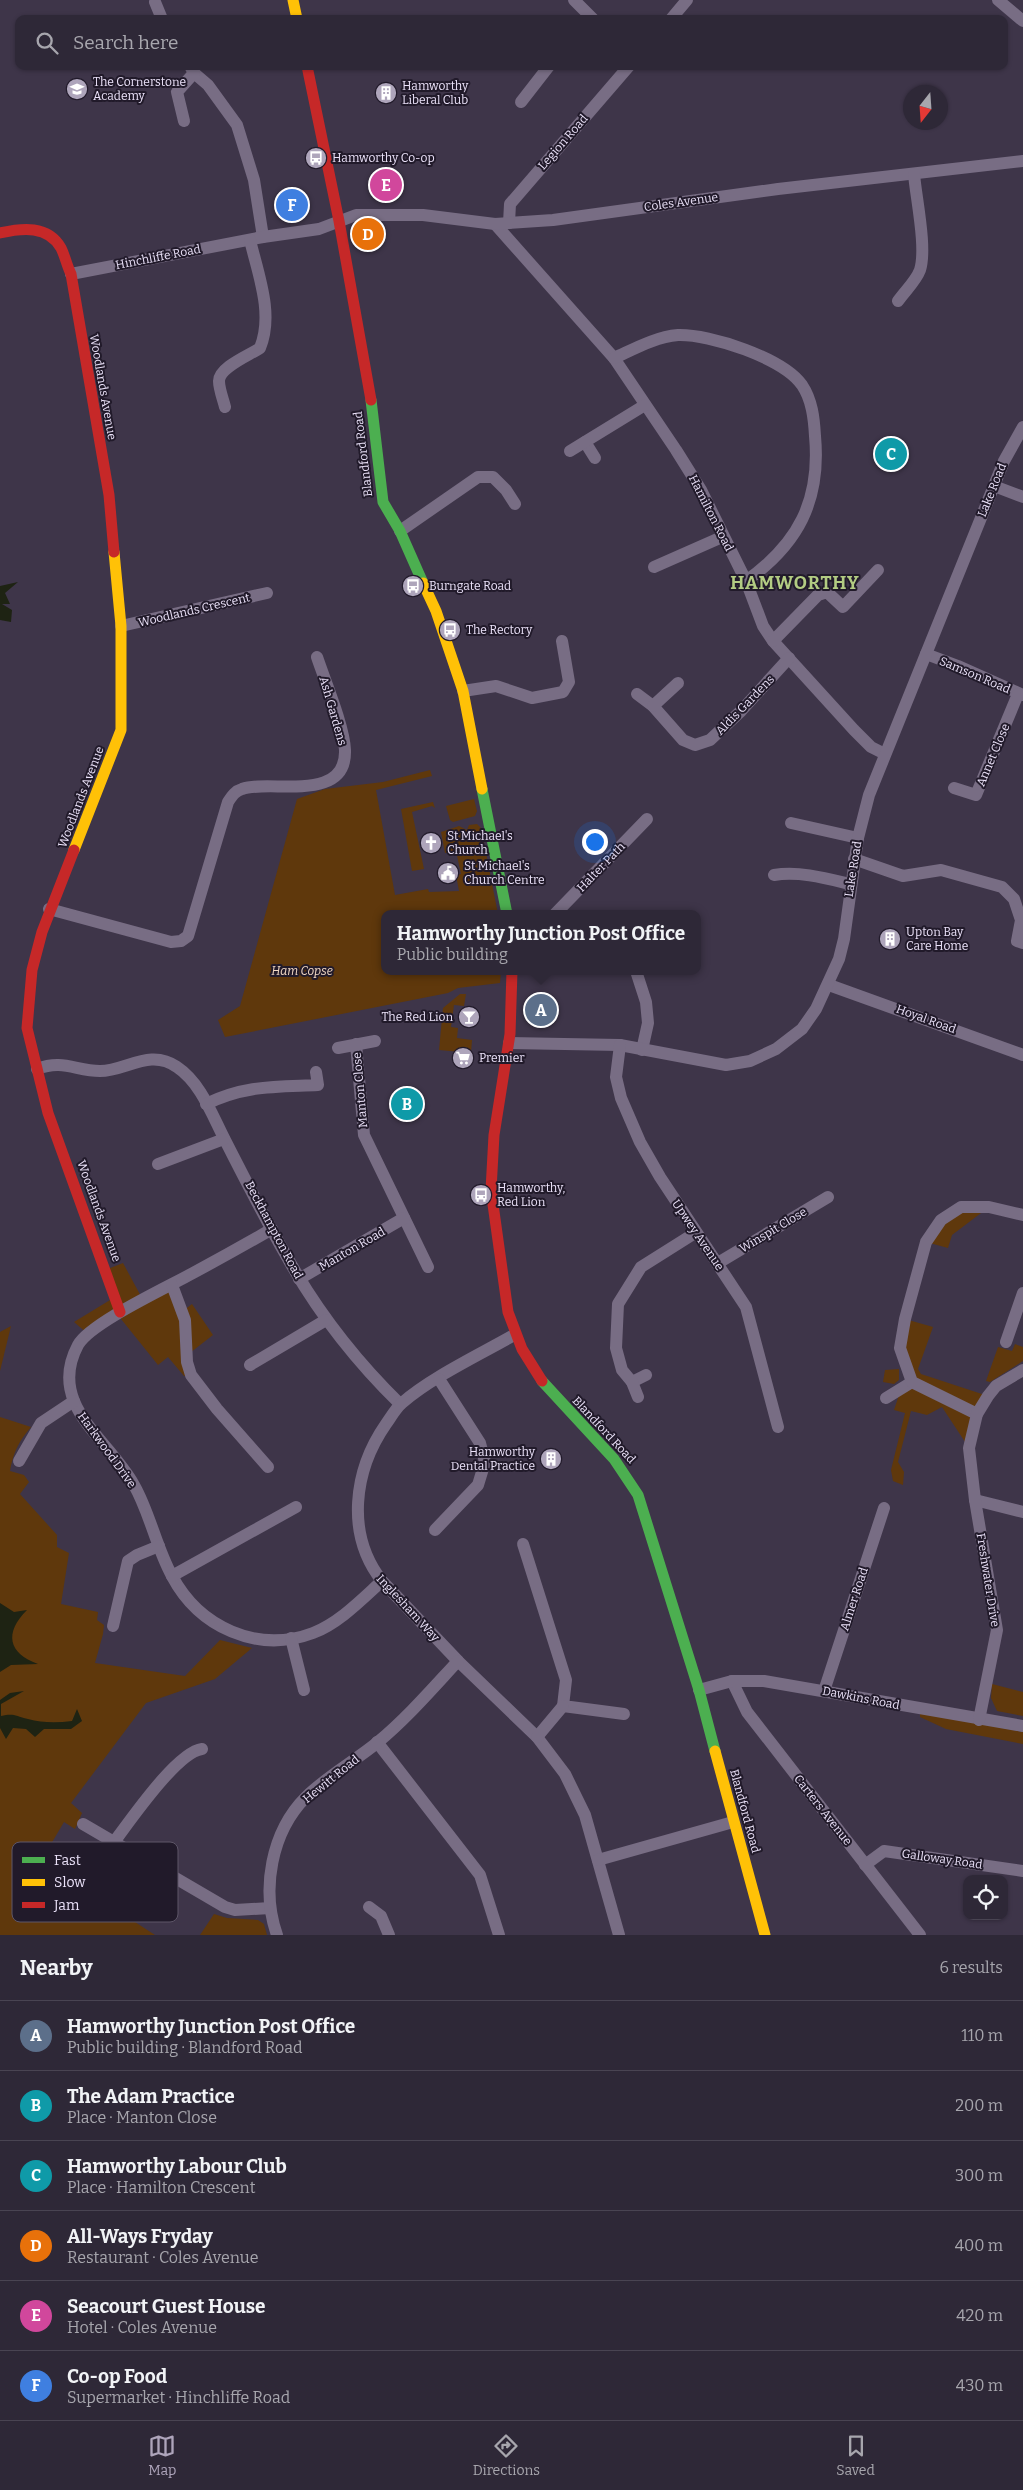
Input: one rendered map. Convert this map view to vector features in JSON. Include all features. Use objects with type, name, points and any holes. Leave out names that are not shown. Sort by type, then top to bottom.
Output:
[{"type":"main road","points":[[293,0],[296,15]]},
{"type":"main road","name":"Blandford Road","points":[[309,70],[369,385],[383,502],[400,531],[436,611],[463,691],[506,910]]},
{"type":"main road","points":[[0,233],[31,228],[50,235],[61,248],[71,274]]},
{"type":"main road","name":"Woodlands Avenue","points":[[71,274],[108,495],[121,626],[122,730],[90,814],[50,909],[32,970],[27,1028],[48,1113],[120,1312]]},
{"type":"main road","name":"Blandford Road","points":[[512,975],[509,1043],[494,1132],[491,1192],[504,1294],[514,1335],[539,1378],[609,1453],[629,1478],[638,1495],[699,1690],[733,1822],[765,1935]]},
{"type":"street","points":[[574,0],[586,15]]},
{"type":"street","points":[[674,15],[687,0]]},
{"type":"street","points":[[998,0],[1023,21]]},
{"type":"street","points":[[155,2],[160,15]]},
{"type":"street","points":[[184,121],[177,92],[192,70],[208,85],[237,125],[254,180],[263,237]]},
{"type":"street","points":[[521,102],[546,70]]},
{"type":"street","name":"Legion Road","points":[[509,223],[510,204],[625,70]]},
{"type":"street","name":"Coles Avenue","points":[[339,221],[356,216],[423,215],[495,224],[553,220],[778,189],[1023,161]]},
{"type":"street","points":[[898,301],[920,270],[923,256],[914,174]]},
{"type":"street","name":"Hinchliffe Road","points":[[71,274],[263,237],[319,229],[339,221]]},
{"type":"street","name":"Hamilton Road","points":[[495,224],[614,358],[646,405],[701,490],[722,536],[746,581],[763,626],[773,641],[854,730],[871,747],[885,754]]},
{"type":"street","points":[[225,407],[219,380],[221,373],[226,367],[260,348],[266,330],[266,310],[250,240]]},
{"type":"street","points":[[614,358],[650,342],[678,335],[700,338],[725,343],[765,359],[786,371],[801,384],[810,402],[816,448],[816,471],[810,500],[802,523],[791,540],[770,564],[746,581]]},
{"type":"street","points":[[570,451],[646,405]]},
{"type":"street","name":"Lake Road","points":[[509,1043],[620,1046],[726,1065],[750,1061],[776,1049],[802,1029],[829,985],[844,938],[854,859],[869,795],[994,486],[1023,426]]},
{"type":"street","points":[[585,442],[595,458]]},
{"type":"street","points":[[400,531],[478,477],[493,477],[506,490],[515,504]]},
{"type":"street","points":[[994,486],[1023,497]]},
{"type":"street","points":[[654,567],[722,536]]},
{"type":"street","points":[[773,641],[818,595],[827,592],[843,607],[878,570]]},
{"type":"street","name":"Woodlands Crescent","points":[[121,626],[267,593]]},
{"type":"street","points":[[463,691],[496,686],[532,698],[562,692],[569,682],[562,641]]},
{"type":"street","name":"Samson Road","points":[[926,654],[1021,694]]},
{"type":"street","name":"Ash Gardens","points":[[50,909],[170,942],[181,941],[188,936],[232,796],[243,788],[289,788],[317,784],[330,778],[339,769],[344,758],[343,738],[317,657]]},
{"type":"street","name":"Aldis Gardens","points":[[637,694],[653,706],[683,740],[695,745],[710,740],[741,711],[789,658]]},
{"type":"street","points":[[653,706],[678,683]]},
{"type":"street","name":"Annet Close","points":[[954,788],[976,795],[1021,694]]},
{"type":"street","name":"Halter Path","points":[[559,910],[647,819]]},
{"type":"street","points":[[791,824],[858,838]]},
{"type":"street","points":[[854,859],[902,876],[941,870],[1002,887],[1014,899],[1021,920],[1018,941],[1023,943]]},
{"type":"street","points":[[774,875],[785,873],[814,876],[850,884]]},
{"type":"street","points":[[637,975],[646,1002],[648,1023],[642,1050]]},
{"type":"street","name":"Hoyal Road","points":[[829,985],[1023,1054]]},
{"type":"street","name":"Manton Close","points":[[338,1048],[375,1041]]},
{"type":"street","name":"Manton Close","points":[[356,1044],[364,1135],[404,1218]]},
{"type":"street","name":"Upwey Avenue","points":[[620,1046],[616,1077],[621,1098],[640,1142],[660,1177],[695,1233],[718,1263],[746,1307],[778,1427]]},
{"type":"street","name":"Beckhampton Road","points":[[37,1069],[50,1064],[68,1064],[100,1071],[154,1060],[166,1062],[188,1076],[206,1104],[299,1279],[326,1320],[380,1384],[400,1404]]},
{"type":"street","points":[[206,1104],[230,1093],[265,1087],[318,1085],[316,1072]]},
{"type":"street","points":[[158,1164],[224,1139]]},
{"type":"street","name":"Winspit Close","points":[[718,1263],[827,1197]]},
{"type":"street","points":[[977,1414],[912,1382],[900,1348],[905,1319],[926,1242],[941,1220],[960,1207],[989,1208],[1023,1215]]},
{"type":"street","points":[[404,1218],[428,1267]]},
{"type":"street","name":"Manton Road","points":[[299,1279],[404,1218]]},
{"type":"street","name":"Harkwood Drive","points":[[272,1229],[120,1312],[84,1337],[79,1343],[70,1364],[68,1379],[74,1401],[82,1417],[134,1485],[172,1576],[184,1596],[201,1613],[226,1630],[251,1638],[278,1640],[312,1633],[338,1618],[382,1581]]},
{"type":"street","points":[[638,1397],[632,1382],[622,1370],[616,1348],[618,1304],[641,1267],[695,1233]]},
{"type":"street","points":[[172,1285],[183,1311],[186,1362],[191,1375],[268,1467]]},
{"type":"street","points":[[1006,1342],[1023,1293]]},
{"type":"street","points":[[250,1366],[326,1320]]},
{"type":"street","name":"Inglesham Way","points":[[514,1335],[438,1378],[400,1404],[377,1438],[367,1457],[359,1490],[358,1508],[362,1540],[373,1570],[382,1581],[458,1661],[537,1737],[565,1774],[580,1802],[619,1935]]},
{"type":"street","name":"Freshwater Drive","points":[[979,1720],[997,1630],[975,1500],[969,1448],[977,1414],[996,1386],[1023,1370]]},
{"type":"street","points":[[632,1382],[646,1374]]},
{"type":"street","points":[[438,1378],[480,1443],[485,1462],[478,1485],[438,1521]]},
{"type":"street","points":[[886,1398],[912,1382]]},
{"type":"street","points":[[19,1461],[41,1423],[74,1401]]},
{"type":"street","points":[[242,1458],[251,1449]]},
{"type":"street","points":[[975,1500],[1023,1512]]},
{"type":"street","points":[[172,1576],[296,1506]]},
{"type":"street","name":"Almer Road","points":[[824,1691],[884,1508]]},
{"type":"street","points":[[523,1544],[566,1680],[563,1706],[537,1737]]},
{"type":"street","points":[[112,1626],[128,1561],[136,1554],[159,1546]]},
{"type":"street","points":[[291,1638],[304,1690]]},
{"type":"street","name":"Hewitt Road","points":[[277,1935],[270,1908],[270,1880],[274,1855],[292,1815],[318,1786],[378,1742],[412,1712],[458,1661]]},
{"type":"street","name":"Dawkins Road","points":[[699,1690],[732,1681],[764,1681],[979,1720],[1023,1726]]},
{"type":"street","name":"Carters Avenue","points":[[732,1681],[747,1712],[920,1935]]},
{"type":"street","points":[[563,1706],[624,1714]]},
{"type":"street","points":[[378,1742],[480,1875],[499,1935]]},
{"type":"street","points":[[83,1824],[114,1842],[169,1771],[196,1749],[202,1749]]},
{"type":"street","points":[[598,1860],[733,1822]]},
{"type":"street","name":"Galloway Road","points":[[865,1865],[884,1851],[1023,1871]]},
{"type":"street","points":[[178,1880],[224,1907],[235,1910],[270,1908]]},
{"type":"street","points":[[369,1907],[381,1916],[389,1935]]},
{"type":"green space","name":"Ham Copse","points":[[430,770],[432,776],[376,790],[395,895],[428,889],[429,892],[459,891],[456,875],[461,874],[456,851],[445,853],[441,832],[459,826],[467,830],[469,825],[477,824],[481,828],[497,910],[381,910],[381,975],[501,975],[500,983],[458,988],[448,993],[225,1037],[218,1020],[240,1006],[297,799],[325,789],[383,782]]},
{"type":"green space","points":[[474,799],[477,811],[475,816],[453,822],[450,820],[446,806]]},
{"type":"green space","points":[[433,802],[435,808],[432,806],[412,812],[424,869],[412,871],[401,809]]},
{"type":"green space","points":[[460,994],[466,994],[464,1006],[454,1005],[451,1027],[458,1028],[457,1038],[472,1040],[471,1053],[439,1050],[443,1008]]},
{"type":"green space","points":[[961,1207],[989,1207],[952,1235],[948,1248],[926,1242]]},
{"type":"green space","points":[[123,1263],[143,1300],[172,1285],[183,1311],[192,1304],[213,1335],[186,1356],[191,1375],[184,1376],[168,1357],[158,1365],[117,1314],[88,1334],[74,1322],[115,1297],[105,1270]]},
{"type":"green space","points":[[905,1319],[933,1327],[918,1369],[921,1374],[988,1396],[969,1448],[942,1407],[927,1415],[911,1411],[898,1462],[904,1472],[903,1485],[893,1481],[891,1470],[905,1413],[894,1410],[901,1389],[912,1382],[900,1348]]},
{"type":"green space","points":[[11,1326],[0,1371],[0,1332]]},
{"type":"green space","points":[[1015,1344],[1023,1347],[1023,1361],[990,1382],[986,1381],[998,1347],[1012,1351]]},
{"type":"green space","points":[[899,1369],[899,1380],[894,1384],[883,1382],[885,1370]]},
{"type":"green space","points":[[0,1417],[31,1427],[17,1448],[10,1471],[24,1475],[29,1482],[20,1494],[57,1535],[57,1547],[69,1553],[61,1604],[98,1612],[97,1620],[104,1625],[95,1663],[185,1676],[220,1640],[252,1648],[215,1679],[146,1703],[71,1803],[82,1813],[75,1829],[64,1822],[52,1842],[12,1842],[12,1922],[135,1922],[155,1935],[0,1935]]},
{"type":"green space","points":[[992,1684],[1023,1692],[1023,1716],[997,1711],[991,1698]]},
{"type":"green space","points":[[920,1712],[1023,1732],[1023,1744],[946,1729],[920,1717]]},
{"type":"green space","points":[[214,1914],[227,1918],[258,1920],[264,1924],[267,1935],[200,1935]]},
{"type":"shaded area","points":[[18,582],[5,593],[10,604],[2,604],[12,610],[11,622],[0,620],[0,586]]},
{"type":"shaded area","points":[[0,1603],[14,1612],[27,1610],[15,1627],[12,1634],[13,1642],[20,1654],[38,1664],[11,1665],[0,1672]]},
{"type":"shaded area","points":[[24,1691],[1,1704],[1,1716],[12,1715],[44,1722],[66,1722],[72,1721],[77,1709],[82,1721],[71,1729],[44,1729],[35,1737],[26,1729],[13,1728],[6,1739],[0,1728],[0,1700],[10,1693]]},
{"type":"traffic: fast","points":[[371,400],[383,502],[400,531],[423,583]]},
{"type":"traffic: fast","points":[[482,789],[506,910]]},
{"type":"traffic: fast","points":[[542,1381],[614,1459],[638,1495],[699,1690],[715,1751]]},
{"type":"traffic: slow","points":[[293,0],[296,15]]},
{"type":"traffic: slow","points":[[74,850],[121,730],[121,626],[114,552]]},
{"type":"traffic: slow","points":[[423,583],[436,611],[463,691],[482,789]]},
{"type":"traffic: slow","points":[[715,1751],[765,1935]]},
{"type":"traffic: jam","points":[[308,70],[339,221],[371,400]]},
{"type":"traffic: jam","points":[[0,233],[26,229],[49,235],[61,248],[71,274],[109,495],[114,552]]},
{"type":"traffic: jam","points":[[74,850],[42,932],[32,970],[27,1028],[48,1113],[120,1312]]},
{"type":"traffic: jam","points":[[512,975],[510,1034],[494,1135],[491,1190],[508,1312],[522,1349],[542,1381]]},
{"type":"place","name":"The Cornerstone Academy","points":[[77,89]]},
{"type":"place","name":"Hamworthy Liberal Club","points":[[386,93]]},
{"type":"place","name":"Hamworthy Co-op","points":[[316,158]]},
{"type":"place","name":"Seacourt Guest House","points":[[386,185]]},
{"type":"place","name":"Co-op Food","points":[[292,205]]},
{"type":"place","name":"All-Ways Fryday","points":[[368,234]]},
{"type":"place","name":"Hamworthy Labour Club","points":[[891,454]]},
{"type":"place","name":"Burngate Road","points":[[413,586]]},
{"type":"place","name":"The Rectory","points":[[450,630]]},
{"type":"place","name":"St Michael's Church","points":[[431,843]]},
{"type":"place","name":"St Michael's Church Centre","points":[[448,873]]},
{"type":"place","name":"Upton Bay Care Home","points":[[890,939]]},
{"type":"place","name":"Hamworthy Junction Post Office","points":[[541,1010]]},
{"type":"place","name":"The Red Lion","points":[[469,1017]]},
{"type":"place","name":"Premier","points":[[463,1058]]},
{"type":"place","name":"The Adam Practice","points":[[407,1104]]},
{"type":"place","name":"Hamworthy, Red Lion","points":[[481,1195]]},
{"type":"place","name":"Hamworthy Dental Practice","points":[[551,1459]]},
{"type":"district","name":"HAMWORTHY","points":[[795,583]]}]
